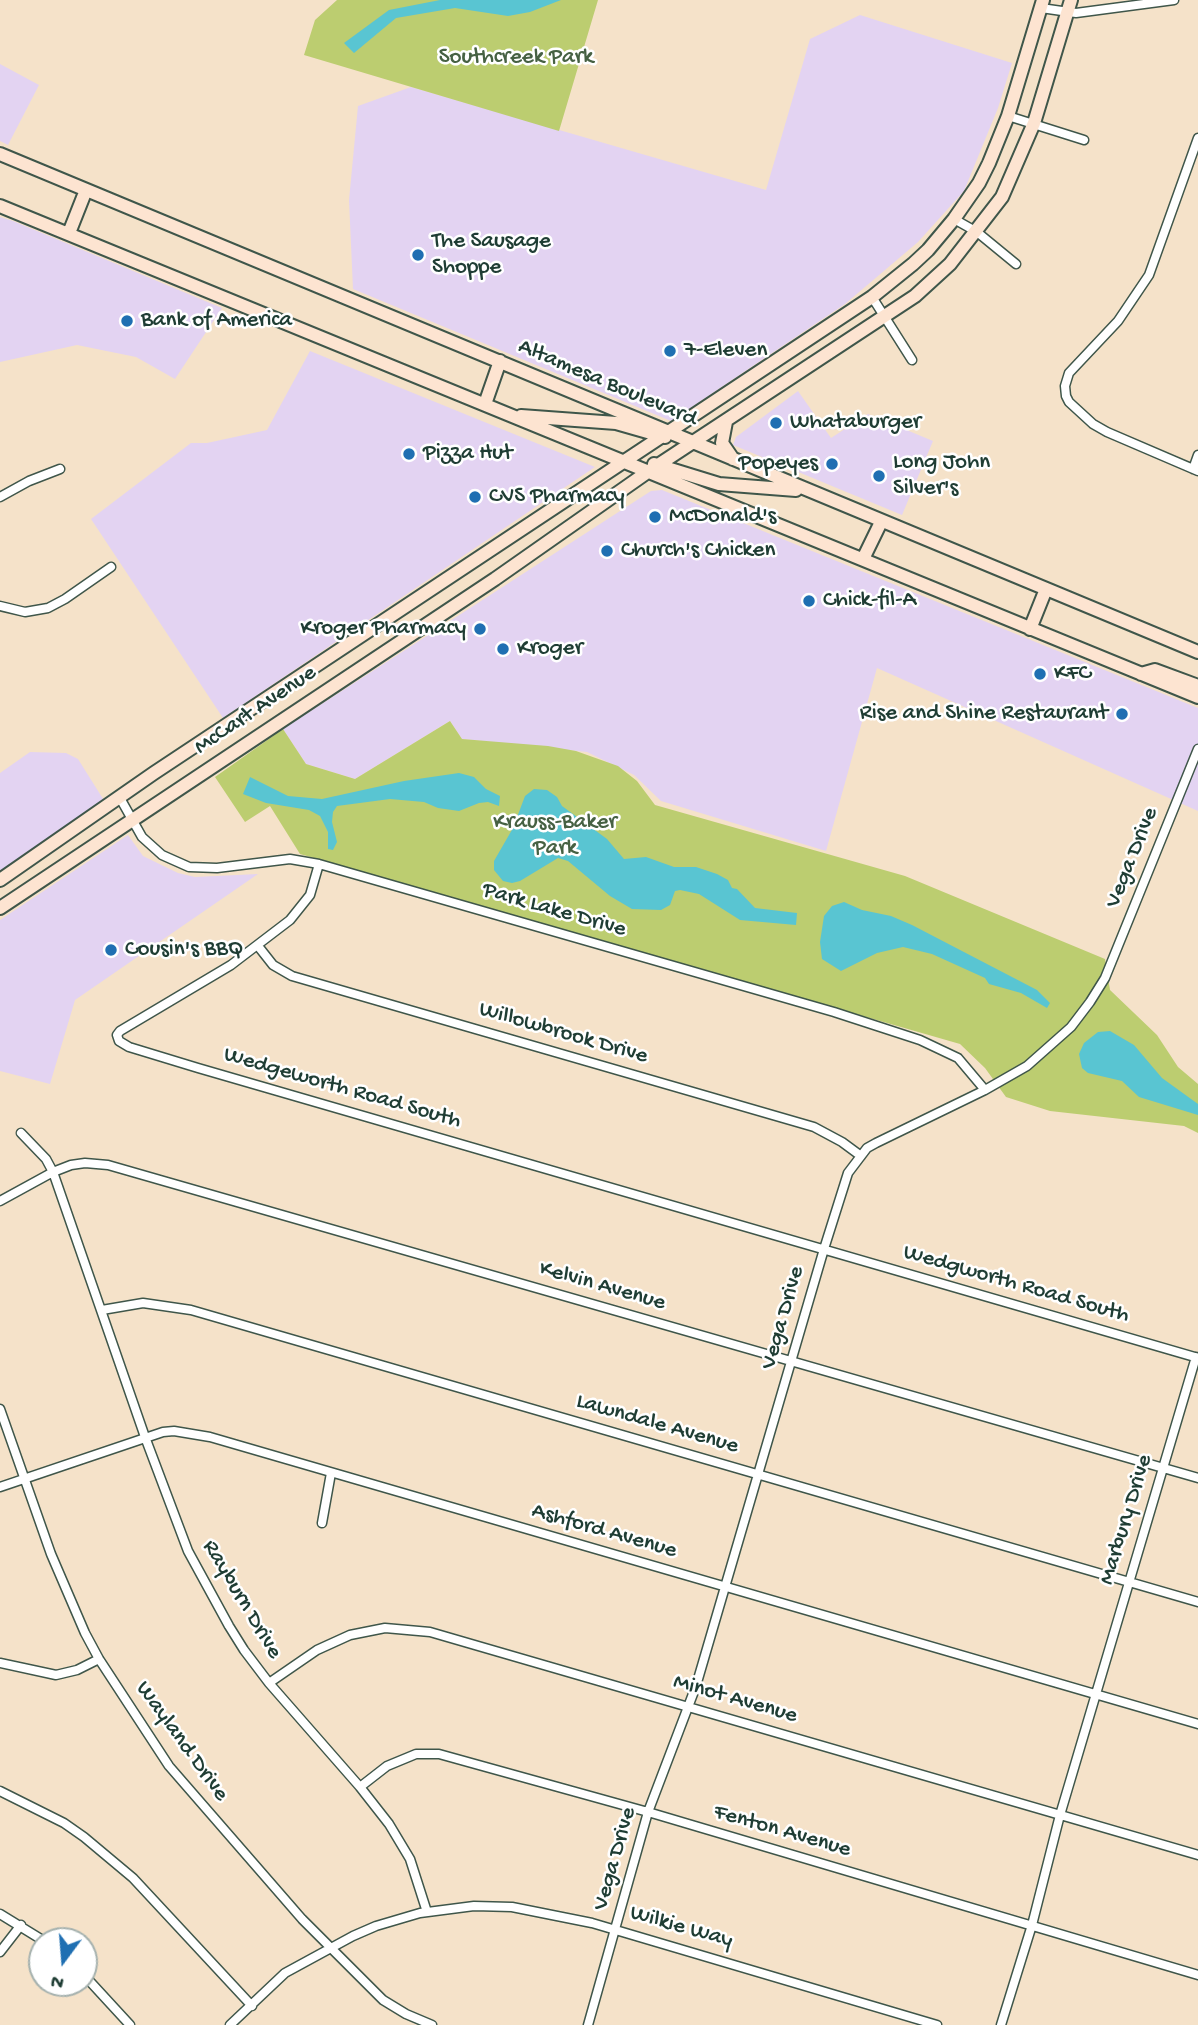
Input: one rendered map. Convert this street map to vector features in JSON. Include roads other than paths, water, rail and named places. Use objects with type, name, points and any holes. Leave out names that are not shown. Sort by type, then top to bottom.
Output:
[{"type":"main road","name":"McCart Avenue","points":[[0,880],[155,773],[872,297],[929,250],[979,183],[1008,116],[1042,4]]},
{"type":"main road","name":"McCart Avenue","points":[[0,908],[495,579],[654,468],[885,317],[932,281],[977,232],[1002,197],[1034,122],[1069,6]]},
{"type":"main road","name":"Altamesa Boulevard","points":[[0,154],[500,361],[665,434],[694,443],[1198,652]]},
{"type":"main road","points":[[69,233],[86,190]]},
{"type":"main road","points":[[0,205],[625,462],[719,485],[806,491]]},
{"type":"main road","points":[[485,404],[500,361]]},
{"type":"main road","points":[[510,415],[616,423],[665,434]]},
{"type":"main road","points":[[726,422],[722,443],[733,460]]},
{"type":"main road","points":[[654,468],[863,559],[1198,697]]},
{"type":"main road","points":[[863,559],[881,522]]},
{"type":"main road","points":[[482,557],[495,579]]},
{"type":"main road","points":[[1030,629],[1046,589]]},
{"type":"main road","points":[[340,651],[350,674]]},
{"type":"main road","points":[[1141,674],[1155,670],[1198,686]]},
{"type":"street","points":[[1042,4],[1093,11],[1174,0]]},
{"type":"street","points":[[1008,116],[1034,122],[1084,140]]},
{"type":"street","points":[[1198,138],[1149,275],[1118,321],[1069,373],[1065,386],[1069,402],[1093,424],[1107,432],[1195,470],[1198,455]]},
{"type":"street","points":[[954,219],[977,232],[1016,264]]},
{"type":"street","points":[[872,297],[912,360]]},
{"type":"street","points":[[0,497],[29,481],[60,469]]},
{"type":"street","points":[[0,606],[25,612],[48,608],[111,566]]},
{"type":"street","name":"Vega Drive","points":[[588,2025],[648,1812],[689,1707],[848,1173],[876,1143],[897,1130],[985,1090],[1027,1066],[1071,1027],[1105,978],[1198,749]]},
{"type":"street","name":"Park Lake Drive","points":[[120,798],[142,837],[162,855],[189,867],[217,868],[290,859],[319,864],[835,1012],[920,1040],[958,1058],[968,1066],[985,1090]]},
{"type":"street","name":"Wedgeworth Road South","points":[[319,864],[305,904],[290,920],[231,965],[120,1031],[117,1035],[119,1041],[129,1047],[198,1068],[824,1249]]},
{"type":"street","name":"Willowbrook Drive","points":[[258,946],[273,965],[292,976],[814,1127],[861,1156]]},
{"type":"street","name":"Rayburn Drive","points":[[21,1133],[46,1159],[53,1172],[145,1437],[188,1551],[229,1626],[269,1683],[360,1787],[388,1824],[410,1859],[427,1912]]},
{"type":"street","name":"Kelvin Avenue","points":[[0,1201],[71,1165],[108,1165],[1198,1478]]},
{"type":"street","name":"Wedgworth Road South","points":[[824,1249],[1197,1358]]},
{"type":"street","name":"Lawndale Avenue","points":[[102,1310],[143,1303],[191,1310],[1198,1602]]},
{"type":"street","name":"Marbury Drive","points":[[1001,2025],[1032,1925],[1095,1695],[1197,1358]]},
{"type":"street","name":"Wayland Drive","points":[[0,1409],[51,1554],[85,1633],[169,1766],[302,1919],[383,2000],[432,2025]]},
{"type":"street","name":"Ashford Avenue","points":[[0,1487],[145,1437],[174,1431],[210,1437],[1198,1724]]},
{"type":"street","points":[[322,1523],[331,1473]]},
{"type":"street","name":"Minot Avenue","points":[[269,1683],[334,1641],[385,1628],[412,1629],[454,1637],[1198,1855]]},
{"type":"street","points":[[0,1663],[56,1675],[77,1670],[99,1659]]},
{"type":"street","name":"Fenton Avenue","points":[[360,1787],[387,1766],[416,1754],[427,1753],[467,1761],[1198,1975]]},
{"type":"street","points":[[0,1791],[64,1823],[123,1870],[205,1953],[252,2006]]},
{"type":"street","name":"Wilkie Way","points":[[230,2025],[285,1973],[330,1947],[376,1926],[427,1912],[474,1906],[539,1910],[616,1929],[937,2025]]},
{"type":"street","points":[[0,1914],[28,1930]]},
{"type":"street","points":[[0,1952],[21,1925]]},
{"type":"street","points":[[98,1990],[130,2025]]},
{"type":"water","points":[[440,0],[561,0],[530,12],[508,16],[455,8],[396,18],[354,53],[344,43],[389,10]]},
{"type":"water","points":[[459,773],[474,777],[486,789],[500,796],[499,806],[488,802],[479,803],[459,811],[438,808],[424,802],[390,799],[337,806],[332,822],[337,842],[333,850],[328,849],[328,832],[320,816],[309,810],[266,803],[243,794],[250,777],[288,796],[322,799],[404,781]]},
{"type":"water","points":[[534,789],[547,790],[557,797],[562,806],[607,839],[624,859],[646,857],[674,867],[696,867],[717,874],[728,880],[732,888],[737,889],[755,908],[797,913],[796,925],[740,920],[699,894],[680,890],[675,891],[670,905],[661,910],[632,909],[610,896],[568,861],[558,858],[520,881],[503,881],[494,870],[494,861],[513,828],[525,796]]},
{"type":"water","points":[[844,902],[912,925],[1037,990],[1050,1003],[1047,1008],[1021,993],[989,984],[985,978],[932,954],[903,947],[877,953],[841,971],[822,959],[820,942],[824,916],[832,906]]},
{"type":"water","points":[[1110,1031],[1134,1045],[1162,1078],[1198,1104],[1198,1115],[1139,1097],[1122,1081],[1088,1073],[1082,1068],[1079,1054],[1084,1043],[1098,1032]]},
{"type":"place","name":"The Sausage Shoppe","points":[[418,255]]},
{"type":"place","name":"Bank of America","points":[[127,321]]},
{"type":"place","name":"7-Eleven","points":[[670,351]]},
{"type":"place","name":"Whataburger","points":[[776,423]]},
{"type":"place","name":"Pizza Hut","points":[[409,454]]},
{"type":"place","name":"Popeyes","points":[[832,464]]},
{"type":"place","name":"Long John Silver's","points":[[879,476]]},
{"type":"place","name":"CVS Pharmacy","points":[[475,497]]},
{"type":"place","name":"McDonald's","points":[[655,517]]},
{"type":"place","name":"Church's Chicken","points":[[607,551]]},
{"type":"place","name":"Chick-fil-A","points":[[809,601]]},
{"type":"place","name":"Kroger Pharmacy","points":[[480,629]]},
{"type":"place","name":"Kroger","points":[[503,649]]},
{"type":"place","name":"KFC","points":[[1040,674]]},
{"type":"place","name":"Rise and Shine Restaurant","points":[[1122,714]]},
{"type":"place","name":"Cousin's BBQ","points":[[111,950]]},
{"type":"park label","name":"Southcreek Park","points":[[516,58]]},
{"type":"park label","name":"Krauss-Baker Park","points":[[555,836]]}]
